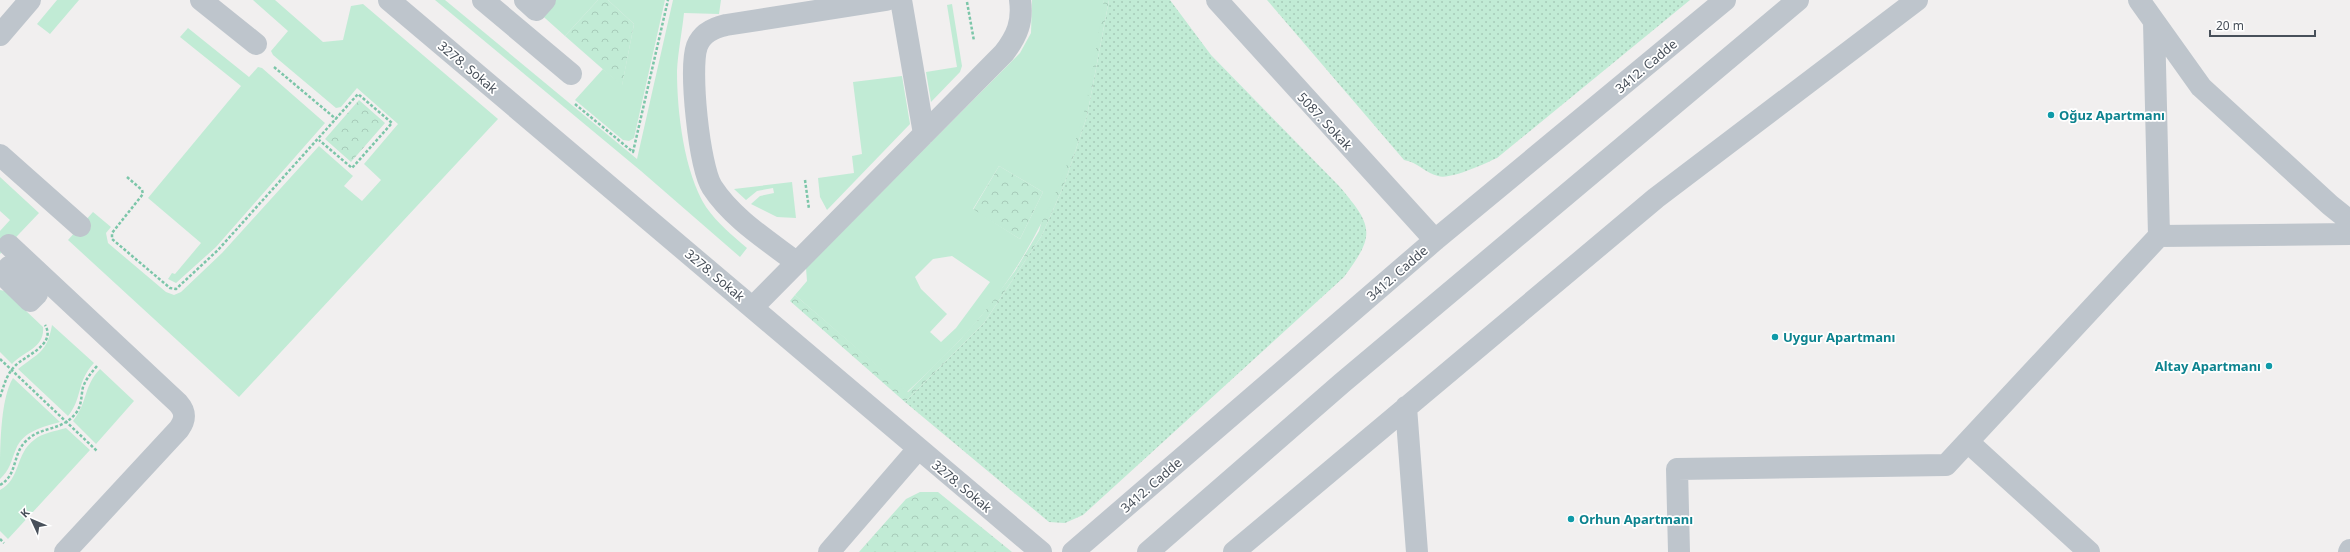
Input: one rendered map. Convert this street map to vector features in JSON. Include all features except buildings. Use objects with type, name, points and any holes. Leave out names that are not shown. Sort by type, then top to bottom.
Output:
[{"type":"street","points":[[0,35],[30,0]]},
{"type":"street","points":[[201,0],[254,43]]},
{"type":"street","name":"3278. Sokak","points":[[389,0],[753,307],[918,450],[1041,552]]},
{"type":"street","points":[[483,0],[570,74]]},
{"type":"street","points":[[525,0],[536,10],[545,0]]},
{"type":"street","points":[[796,262],[728,207],[712,186],[703,161],[697,129],[695,58],[697,46],[704,35],[715,28],[726,25],[886,0]]},
{"type":"street","points":[[901,0],[924,134]]},
{"type":"street","points":[[753,307],[1004,53],[1015,39],[1021,24],[1020,0]]},
{"type":"street","name":"5087. Sokak","points":[[1217,0],[1435,240]]},
{"type":"street","name":"3412. Cadde","points":[[1073,552],[1435,240],[1725,0]]},
{"type":"street","points":[[1148,552],[1342,383],[1798,0]]},
{"type":"street","points":[[1234,552],[1656,198],[1917,0]]},
{"type":"street","points":[[2139,0],[2201,87],[2330,205],[2350,221]]},
{"type":"street","points":[[1679,552],[1677,469],[1946,465],[2159,236],[2154,22]]},
{"type":"street","points":[[0,155],[80,226]]},
{"type":"street","points":[[2159,236],[2350,234]]},
{"type":"street","points":[[9,245],[178,403],[185,415],[184,422],[179,429],[65,552]]},
{"type":"street","points":[[1406,407],[1417,552]]},
{"type":"street","points":[[1968,442],[2089,552]]},
{"type":"street","points":[[829,552],[918,450]]},
{"type":"path","points":[[573,102],[633,152],[668,0]]},
{"type":"path","points":[[254,43],[251,48],[336,119]]},
{"type":"path","points":[[127,177],[142,190],[143,194],[112,234],[112,239],[170,288],[176,289],[218,250],[319,140],[358,94],[392,123],[352,168],[319,140]]},
{"type":"path","points":[[0,397],[12,370],[38,350],[44,342],[47,331],[44,324]]},
{"type":"path","points":[[0,359],[97,451]]},
{"type":"path","points":[[0,485],[11,475],[18,452],[26,440],[32,435],[67,423],[80,406],[86,379],[101,362]]},
{"type":"path","points":[[0,539],[4,543]]},
{"type":"green space","points":[[57,0],[79,0],[50,34],[37,24]]},
{"type":"green space","points":[[253,0],[275,0],[323,42],[343,40],[351,6],[363,4],[498,119],[239,397],[68,240],[93,212],[111,227],[106,233],[108,243],[166,292],[174,295],[181,292],[222,253],[319,146],[353,176],[344,186],[362,201],[381,180],[364,164],[398,124],[357,88],[341,107],[336,108],[273,55],[271,51],[288,31]]},
{"type":"green space","points":[[435,0],[445,0],[637,159],[673,0],[721,0],[719,14],[684,13],[677,71],[678,105],[687,159],[698,193],[706,207],[715,218],[747,248],[740,257],[641,171]]},
{"type":"green space","points":[[545,0],[598,0],[565,36],[536,10]]},
{"type":"green space","points":[[598,0],[608,0],[634,24],[622,86],[565,36]]},
{"type":"green space","points":[[608,0],[665,0],[634,138],[629,141],[623,140],[575,100],[603,69],[622,85],[634,24]]},
{"type":"green space","points":[[1032,0],[1104,0],[1083,116],[1062,178],[1049,207],[1018,264],[981,317],[940,361],[907,392],[795,295],[807,281],[806,268],[1020,53],[1031,33]],"holes":[[[999,166],[1043,192],[1020,239],[973,209]],[[952,256],[990,282],[956,328],[941,342],[930,332],[947,314],[921,289],[915,277],[933,259]]]},
{"type":"green space","points":[[1104,0],[1109,0],[1087,116],[1064,185],[1042,235],[984,323],[905,402],[790,301],[795,295],[908,392],[959,341],[981,316],[1015,271],[1039,231]]},
{"type":"green space","points":[[1109,0],[1170,0],[1211,55],[1339,186],[1359,211],[1364,221],[1366,230],[1365,240],[1362,250],[1344,277],[1083,515],[1065,523],[1049,522],[905,402],[984,323],[1042,235],[1064,185],[1087,116]]},
{"type":"green space","points":[[1267,0],[1690,0],[1497,158],[1459,174],[1443,177],[1433,175],[1413,163],[1404,160]]},
{"type":"green space","points":[[952,4],[962,66],[960,72],[931,102],[926,72],[957,67],[947,5]]},
{"type":"green space","points":[[188,28],[249,77],[258,67],[262,68],[325,123],[216,247],[176,283],[168,279],[172,273],[175,274],[201,243],[148,198],[241,86],[180,37]]},
{"type":"green space","points":[[902,76],[910,124],[827,210],[820,197],[818,178],[854,173],[852,156],[862,154],[853,82]]},
{"type":"green space","points":[[359,100],[385,123],[351,162],[325,139]]},
{"type":"green space","points":[[999,166],[1043,192],[1020,239],[973,210]]},
{"type":"green space","points":[[0,177],[39,213],[0,254],[0,231],[10,220],[0,211]]},
{"type":"green space","points":[[792,182],[796,218],[777,217],[751,204],[760,196],[774,193],[773,188],[757,191],[746,200],[734,189]]},
{"type":"green space","points":[[0,290],[5,291],[43,327],[41,340],[37,345],[12,364],[0,352]]},
{"type":"green space","points":[[52,325],[94,363],[84,377],[76,403],[68,416],[18,369],[41,352],[50,334]]},
{"type":"green space","points":[[100,369],[134,401],[96,444],[73,421],[78,414],[91,382]]},
{"type":"green space","points":[[13,378],[60,422],[34,431],[23,438],[16,449],[8,469],[0,479],[3,412],[5,399]]},
{"type":"green space","points":[[66,428],[90,450],[8,539],[0,531],[0,490],[12,480],[20,459],[28,446],[34,440],[45,434]]},
{"type":"green space","points":[[920,492],[938,492],[1012,552],[859,552],[906,499]]},
{"type":"place","name":"Oğuz Apartmanı","points":[[2051,115]]},
{"type":"place","name":"Uygur Apartmanı","points":[[1775,337]]},
{"type":"place","name":"Altay Apartmanı","points":[[2269,366]]},
{"type":"place","name":"Orhun Apartmanı","points":[[1571,519]]}]
